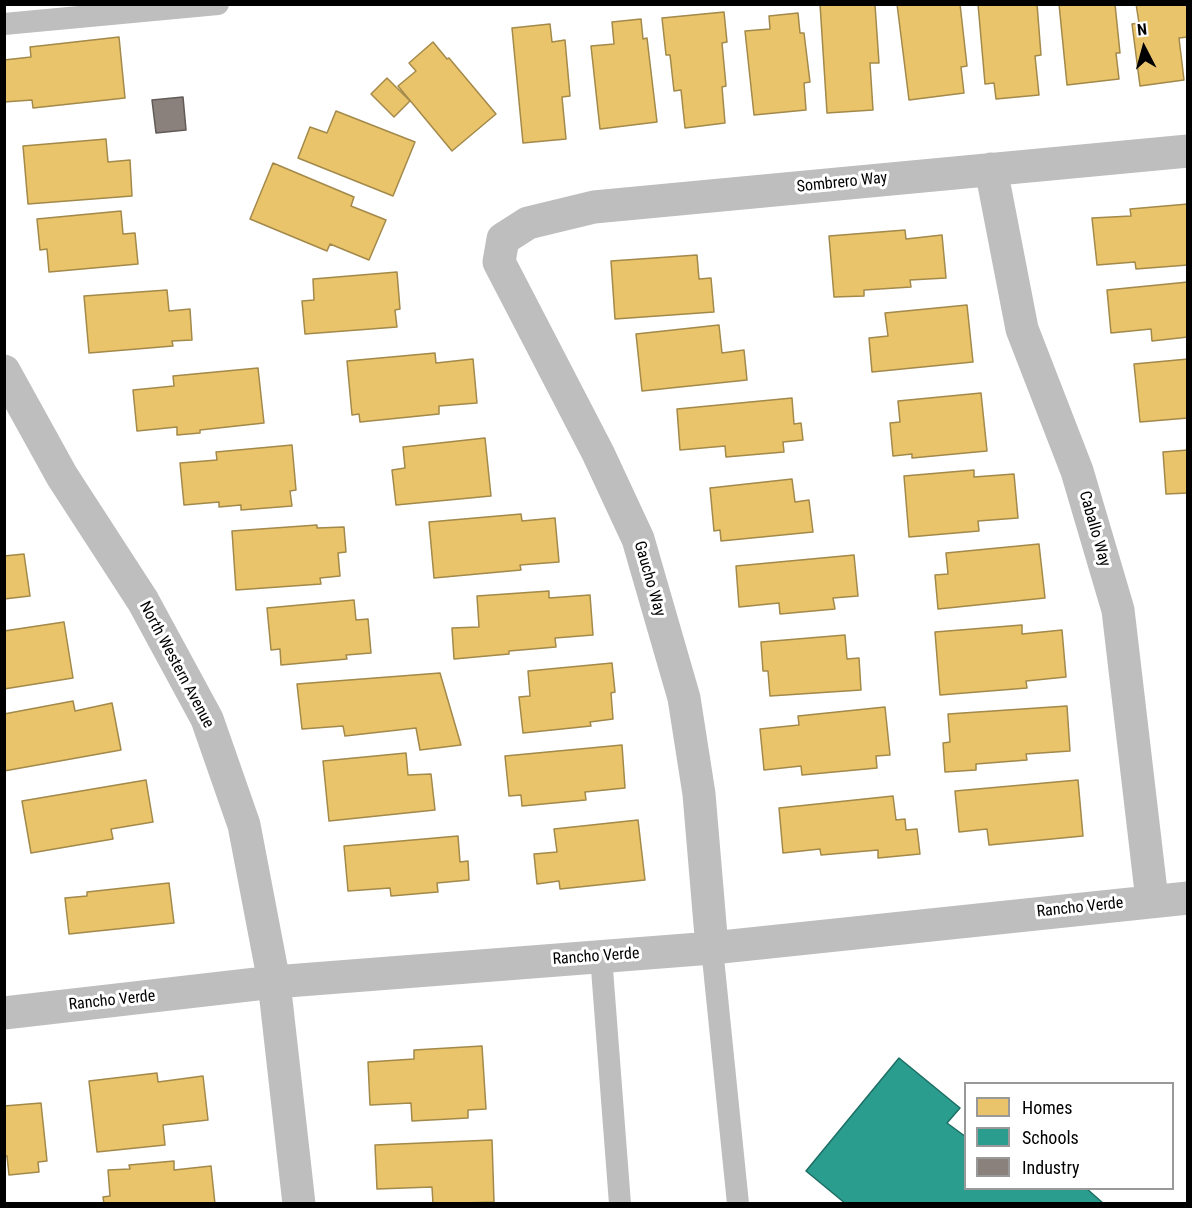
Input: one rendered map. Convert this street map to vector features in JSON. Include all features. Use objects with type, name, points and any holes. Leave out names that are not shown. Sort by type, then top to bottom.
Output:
[{"type":"street","name":"Sombrero Way","points":[[503,239],[528,223],[594,207],[1188,151]]},
{"type":"street","name":"Caballo Way","points":[[991,169],[1022,329],[1077,471],[1118,610],[1152,900]]},
{"type":"street","name":"Gaucho Way","points":[[503,239],[499,262],[598,453],[638,539],[684,698],[699,794],[712,948]]},
{"type":"street","name":"North Western Avenue","points":[[4,371],[62,476],[143,601],[207,719],[244,825],[274,982],[299,1203]]},
{"type":"street","name":"Rancho Verde","points":[[4,1013],[274,982],[712,948],[1188,898]]},
{"type":"lane","points":[[4,24],[218,4]]},
{"type":"lane","points":[[712,948],[738,1203]]},
{"type":"lane","points":[[601,956],[620,1203]]},
{"type":"building: Homes","points":[[820,4],[875,5],[879,63],[870,63],[873,110],[827,113]]},
{"type":"building: Homes","points":[[897,4],[960,4],[967,66],[961,67],[964,93],[909,100]]},
{"type":"building: Homes","points":[[978,4],[1037,4],[1041,55],[1035,56],[1039,95],[996,99],[994,83],[985,84]]},
{"type":"building: Homes","points":[[1059,4],[1115,4],[1120,53],[1116,53],[1119,79],[1067,85]]},
{"type":"building: Homes","points":[[1136,4],[1187,4],[1188,37],[1179,38],[1184,80],[1140,86],[1132,24],[1139,23]]},
{"type":"building: Homes","points":[[724,12],[727,42],[722,43],[726,86],[722,87],[725,123],[685,128],[681,90],[674,91],[670,55],[666,55],[662,18]]},
{"type":"building: Homes","points":[[798,13],[800,33],[804,33],[810,82],[804,83],[806,110],[754,115],[745,31],[770,29],[769,16]]},
{"type":"building: Homes","points":[[641,19],[643,39],[647,38],[657,122],[600,129],[591,46],[614,44],[612,22]]},
{"type":"building: Homes","points":[[550,24],[552,42],[565,40],[570,96],[562,97],[566,139],[523,143],[512,28]]},
{"type":"building: Homes","points":[[119,37],[125,98],[33,108],[32,100],[4,102],[4,60],[31,57],[30,47]]},
{"type":"building: Homes","points":[[433,42],[496,114],[452,151],[398,86],[416,71],[409,63]]},
{"type":"building: Homes","points":[[387,78],[410,101],[394,117],[371,94]]},
{"type":"building: Homes","points":[[336,111],[415,142],[393,196],[298,158],[310,127],[327,133]]},
{"type":"building: Homes","points":[[106,139],[108,162],[130,160],[132,196],[28,204],[23,146]]},
{"type":"building: Homes","points":[[273,163],[354,197],[351,206],[386,220],[369,260],[330,244],[327,251],[250,219]]},
{"type":"building: Homes","points":[[1188,204],[1188,265],[1136,269],[1135,262],[1097,265],[1092,218],[1131,216],[1130,209]]},
{"type":"building: Homes","points":[[121,211],[123,234],[135,233],[138,264],[49,272],[47,249],[40,250],[37,219]]},
{"type":"building: Homes","points":[[905,230],[906,239],[942,235],[946,278],[910,280],[911,287],[864,290],[864,296],[834,297],[829,236]]},
{"type":"building: Homes","points":[[697,255],[699,279],[711,278],[714,312],[615,319],[611,261]]},
{"type":"building: Homes","points":[[397,272],[400,309],[395,310],[397,327],[305,334],[302,301],[314,300],[313,279]]},
{"type":"building: Homes","points":[[1188,282],[1188,337],[1152,341],[1151,329],[1111,333],[1107,290]]},
{"type":"building: Homes","points":[[167,290],[169,311],[190,309],[192,340],[172,341],[173,346],[89,353],[84,296]]},
{"type":"building: Homes","points":[[967,305],[973,362],[872,372],[869,338],[888,336],[885,313]]},
{"type":"building: Homes","points":[[719,325],[722,353],[744,350],[747,380],[642,391],[636,334]]},
{"type":"building: Homes","points":[[435,353],[436,363],[473,359],[477,403],[439,406],[439,414],[360,422],[359,414],[352,415],[347,361]]},
{"type":"building: Homes","points":[[1188,359],[1188,418],[1140,422],[1134,364]]},
{"type":"building: Homes","points":[[258,368],[264,423],[200,430],[200,433],[177,435],[177,427],[137,431],[133,390],[174,386],[173,376]]},
{"type":"building: Homes","points":[[981,393],[987,451],[912,458],[912,454],[893,456],[890,423],[900,422],[898,401]]},
{"type":"building: Homes","points":[[792,398],[794,424],[801,423],[803,440],[783,442],[784,452],[726,457],[725,446],[680,450],[677,409]]},
{"type":"building: Homes","points":[[485,438],[491,496],[396,505],[392,470],[405,468],[403,447]]},
{"type":"building: Homes","points":[[292,445],[296,490],[290,491],[292,506],[241,510],[241,505],[219,507],[219,502],[184,505],[180,463],[217,460],[216,452]]},
{"type":"building: Homes","points":[[1188,450],[1188,493],[1166,494],[1163,452]]},
{"type":"building: Homes","points":[[974,470],[974,477],[1014,474],[1018,518],[978,521],[979,531],[909,537],[904,476]]},
{"type":"building: Homes","points":[[792,479],[795,502],[809,500],[813,532],[721,541],[720,530],[714,531],[710,488]]},
{"type":"building: Homes","points":[[521,514],[522,521],[555,518],[559,562],[520,565],[521,570],[434,578],[429,522]]},
{"type":"building: Homes","points":[[317,525],[317,528],[344,527],[346,552],[338,553],[340,576],[320,578],[321,584],[236,590],[232,531]]},
{"type":"building: Homes","points":[[1039,544],[1045,598],[938,609],[935,575],[948,574],[946,553]]},
{"type":"building: Homes","points":[[24,554],[30,596],[4,599],[4,556]]},
{"type":"building: Homes","points":[[854,555],[858,596],[833,598],[835,609],[780,614],[779,603],[739,607],[736,566]]},
{"type":"building: Homes","points":[[549,591],[549,598],[590,595],[593,635],[555,638],[556,647],[454,659],[452,628],[479,627],[477,596]]},
{"type":"building: Homes","points":[[354,600],[356,620],[368,619],[371,653],[346,655],[347,659],[281,665],[280,649],[271,650],[267,608]]},
{"type":"building: Homes","points":[[64,622],[73,678],[4,689],[4,631]]},
{"type":"building: Homes","points":[[1022,625],[1022,634],[1062,630],[1066,677],[1026,681],[1027,688],[940,695],[935,632]]},
{"type":"building: Homes","points":[[845,635],[847,659],[859,658],[861,690],[770,696],[768,671],[763,671],[761,642]]},
{"type":"building: Homes","points":[[612,663],[615,692],[611,693],[613,719],[590,722],[591,726],[523,733],[519,697],[530,696],[528,671]]},
{"type":"building: Homes","points":[[440,673],[461,745],[420,750],[416,728],[345,736],[343,726],[302,729],[297,684]]},
{"type":"building: Homes","points":[[73,701],[75,711],[112,703],[121,750],[4,771],[4,714]]},
{"type":"building: Homes","points":[[1067,706],[1070,751],[1026,754],[1027,760],[976,764],[976,770],[945,772],[943,743],[950,742],[948,714]]},
{"type":"building: Homes","points":[[885,707],[890,755],[876,756],[877,768],[802,775],[801,766],[764,770],[760,729],[799,725],[798,716]]},
{"type":"building: Homes","points":[[622,745],[625,788],[585,792],[586,800],[522,806],[521,795],[509,796],[505,756]]},
{"type":"building: Homes","points":[[406,753],[408,775],[431,774],[435,810],[329,821],[323,761]]},
{"type":"building: Homes","points":[[146,780],[153,822],[111,829],[113,839],[31,853],[22,801]]},
{"type":"building: Homes","points":[[1078,780],[1083,836],[989,845],[987,829],[959,832],[955,791]]},
{"type":"building: Homes","points":[[893,796],[896,820],[905,819],[906,830],[917,829],[920,854],[878,858],[878,850],[821,855],[820,849],[783,853],[779,808]]},
{"type":"building: Homes","points":[[638,820],[645,880],[560,889],[559,881],[537,884],[534,854],[557,852],[554,829]]},
{"type":"building: Homes","points":[[458,836],[460,862],[468,861],[469,880],[437,883],[438,892],[391,896],[390,888],[348,891],[344,846]]},
{"type":"building: Homes","points":[[169,883],[174,923],[69,934],[65,898],[87,896],[87,892]]},
{"type":"building: Homes","points":[[482,1046],[486,1109],[468,1110],[468,1118],[412,1121],[411,1103],[370,1105],[368,1062],[414,1059],[414,1050]]},
{"type":"building: Homes","points":[[157,1073],[158,1082],[203,1076],[208,1120],[163,1125],[165,1145],[97,1152],[89,1081]]},
{"type":"building: Homes","points":[[41,1103],[47,1161],[38,1162],[39,1172],[9,1175],[7,1156],[4,1156],[4,1106]]},
{"type":"building: Homes","points":[[492,1140],[494,1202],[433,1204],[432,1187],[377,1189],[375,1145]]},
{"type":"building: Homes","points":[[174,1161],[174,1170],[211,1166],[215,1204],[104,1204],[103,1197],[110,1196],[108,1170],[130,1169],[129,1165]]},
{"type":"building: Schools","points":[[899,1058],[960,1108],[947,1123],[964,1136],[964,1190],[1088,1190],[1104,1204],[846,1204],[806,1171]]},
{"type":"building: Industry","points":[[183,97],[186,130],[156,133],[152,100]]}]
